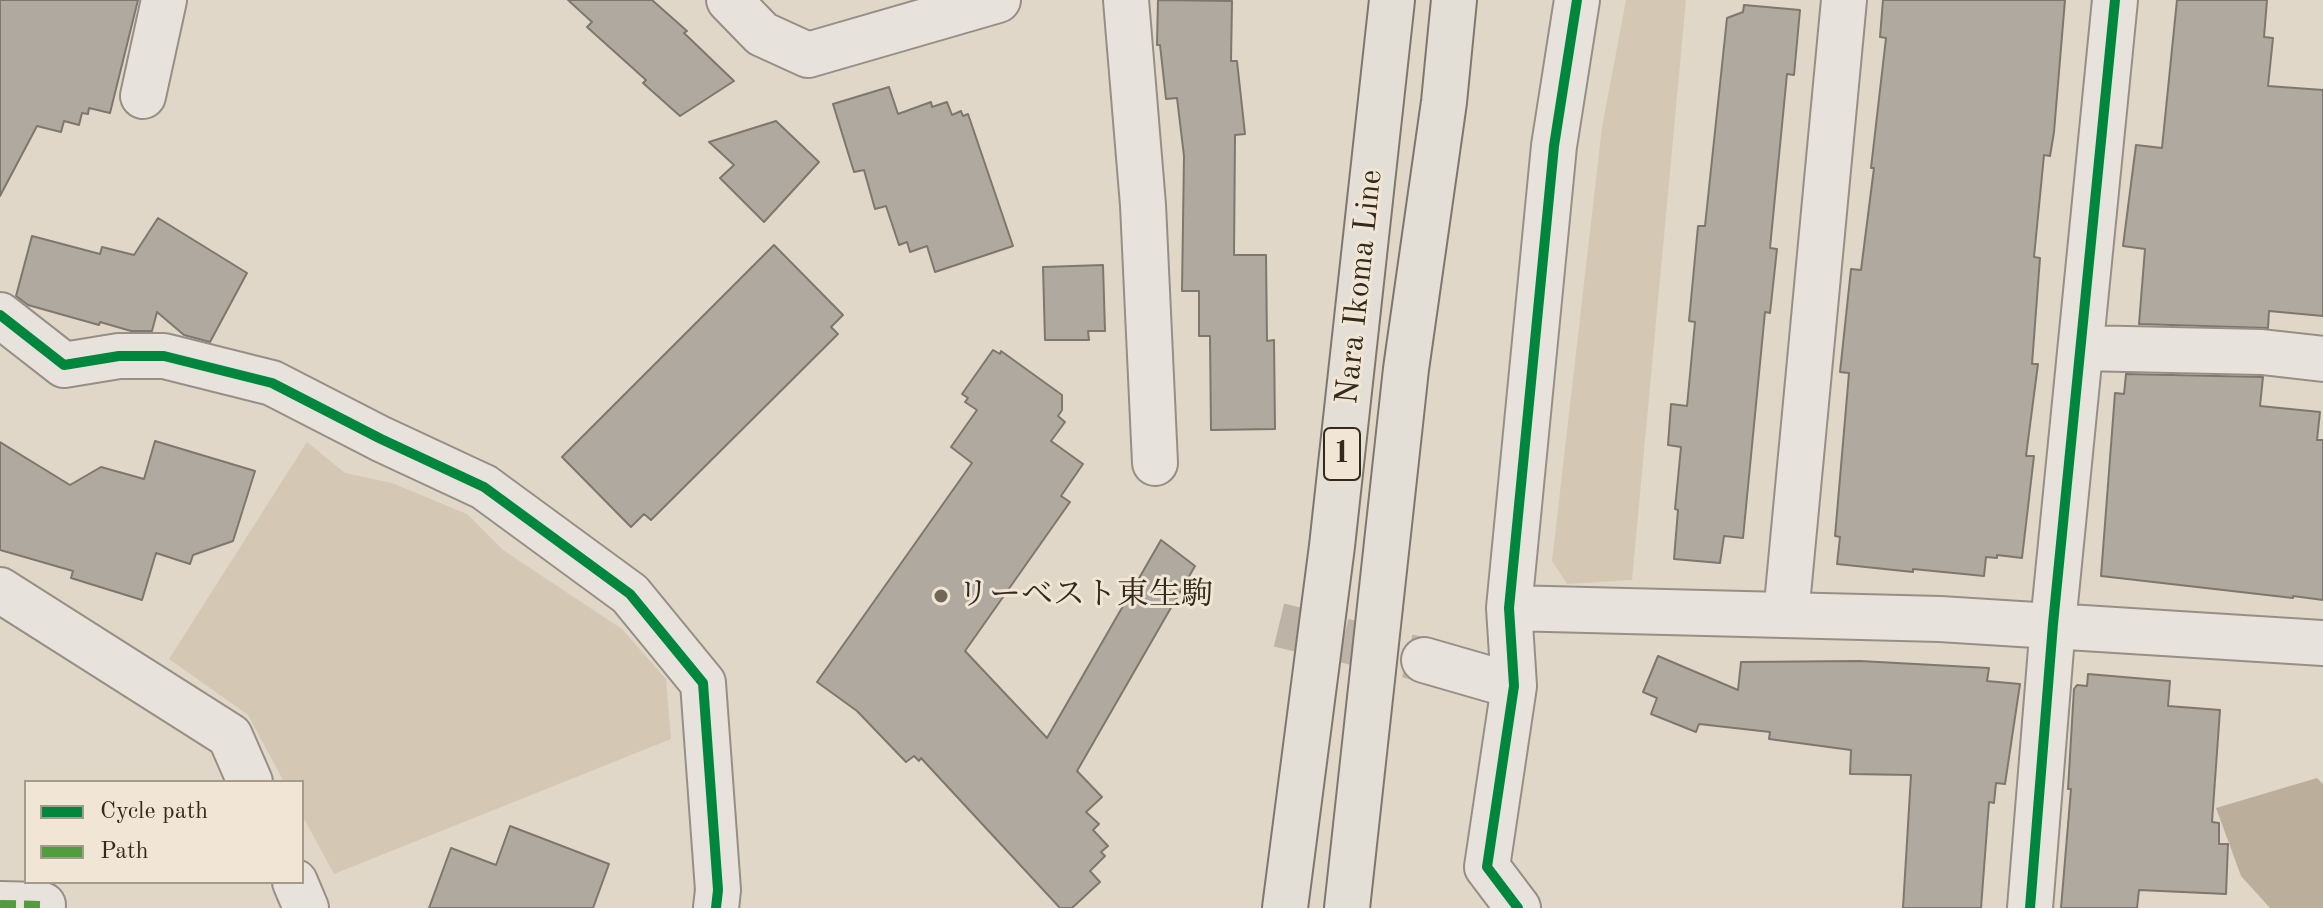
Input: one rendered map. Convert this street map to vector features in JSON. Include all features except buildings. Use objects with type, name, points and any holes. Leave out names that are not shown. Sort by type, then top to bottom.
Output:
[{"type":"main road","name":"Nara Ikoma Line","points":[[1285,908],[1332,546],[1392,0]]},
{"type":"main road","name":"Nara Ikoma Line","points":[[1347,908],[1406,369],[1444,102],[1454,0]]},
{"type":"street","points":[[143,96],[164,0]]},
{"type":"street","points":[[729,0],[762,34],[808,55],[998,0]]},
{"type":"street","points":[[1126,0],[1143,205],[1155,463]]},
{"type":"street","points":[[1518,908],[1487,867],[1514,686],[1509,608],[1554,146],[1577,0]]},
{"type":"street","points":[[1786,615],[1844,0]]},
{"type":"street","points":[[2030,908],[2053,624],[2115,0]]},
{"type":"street","points":[[0,315],[64,365],[119,356],[164,356],[272,383],[484,487],[630,594],[703,683],[718,890],[716,908]]},
{"type":"street","points":[[2081,348],[2262,352],[2323,359]]},
{"type":"street","points":[[0,590],[230,736],[249,780]]},
{"type":"street","points":[[1509,608],[2053,624],[2323,643]]},
{"type":"street","points":[[1424,660],[1514,686]]},
{"type":"street","points":[[296,884],[306,908]]},
{"type":"street","points":[[0,904],[43,905]]},
{"type":"shaded area","points":[[1626,0],[1686,0],[1632,580],[1567,584],[1552,561],[1602,127]]},
{"type":"shaded area","points":[[307,442],[345,473],[392,483],[467,514],[503,550],[622,629],[666,679],[671,739],[334,874],[304,819],[304,780],[283,780],[248,715],[169,659]]},
{"type":"shaded area","points":[[2317,778],[2323,784],[2323,908],[2270,908],[2241,876],[2216,808]]},
{"type":"tunnel","points":[[1279,625],[1424,660]]},
{"type":"marked path","points":[[0,904],[43,905]]},
{"type":"cycle path","points":[[1518,908],[1487,867],[1514,686],[1509,608],[1554,146],[1577,0]]},
{"type":"cycle path","points":[[2030,908],[2053,624],[2115,0]]},
{"type":"cycle path","points":[[0,315],[64,365],[119,356],[164,356],[272,383],[484,487],[630,594],[703,683],[718,890],[716,908]]},
{"type":"place","name":"リーベスト東生駒","points":[[941,596]]}]
